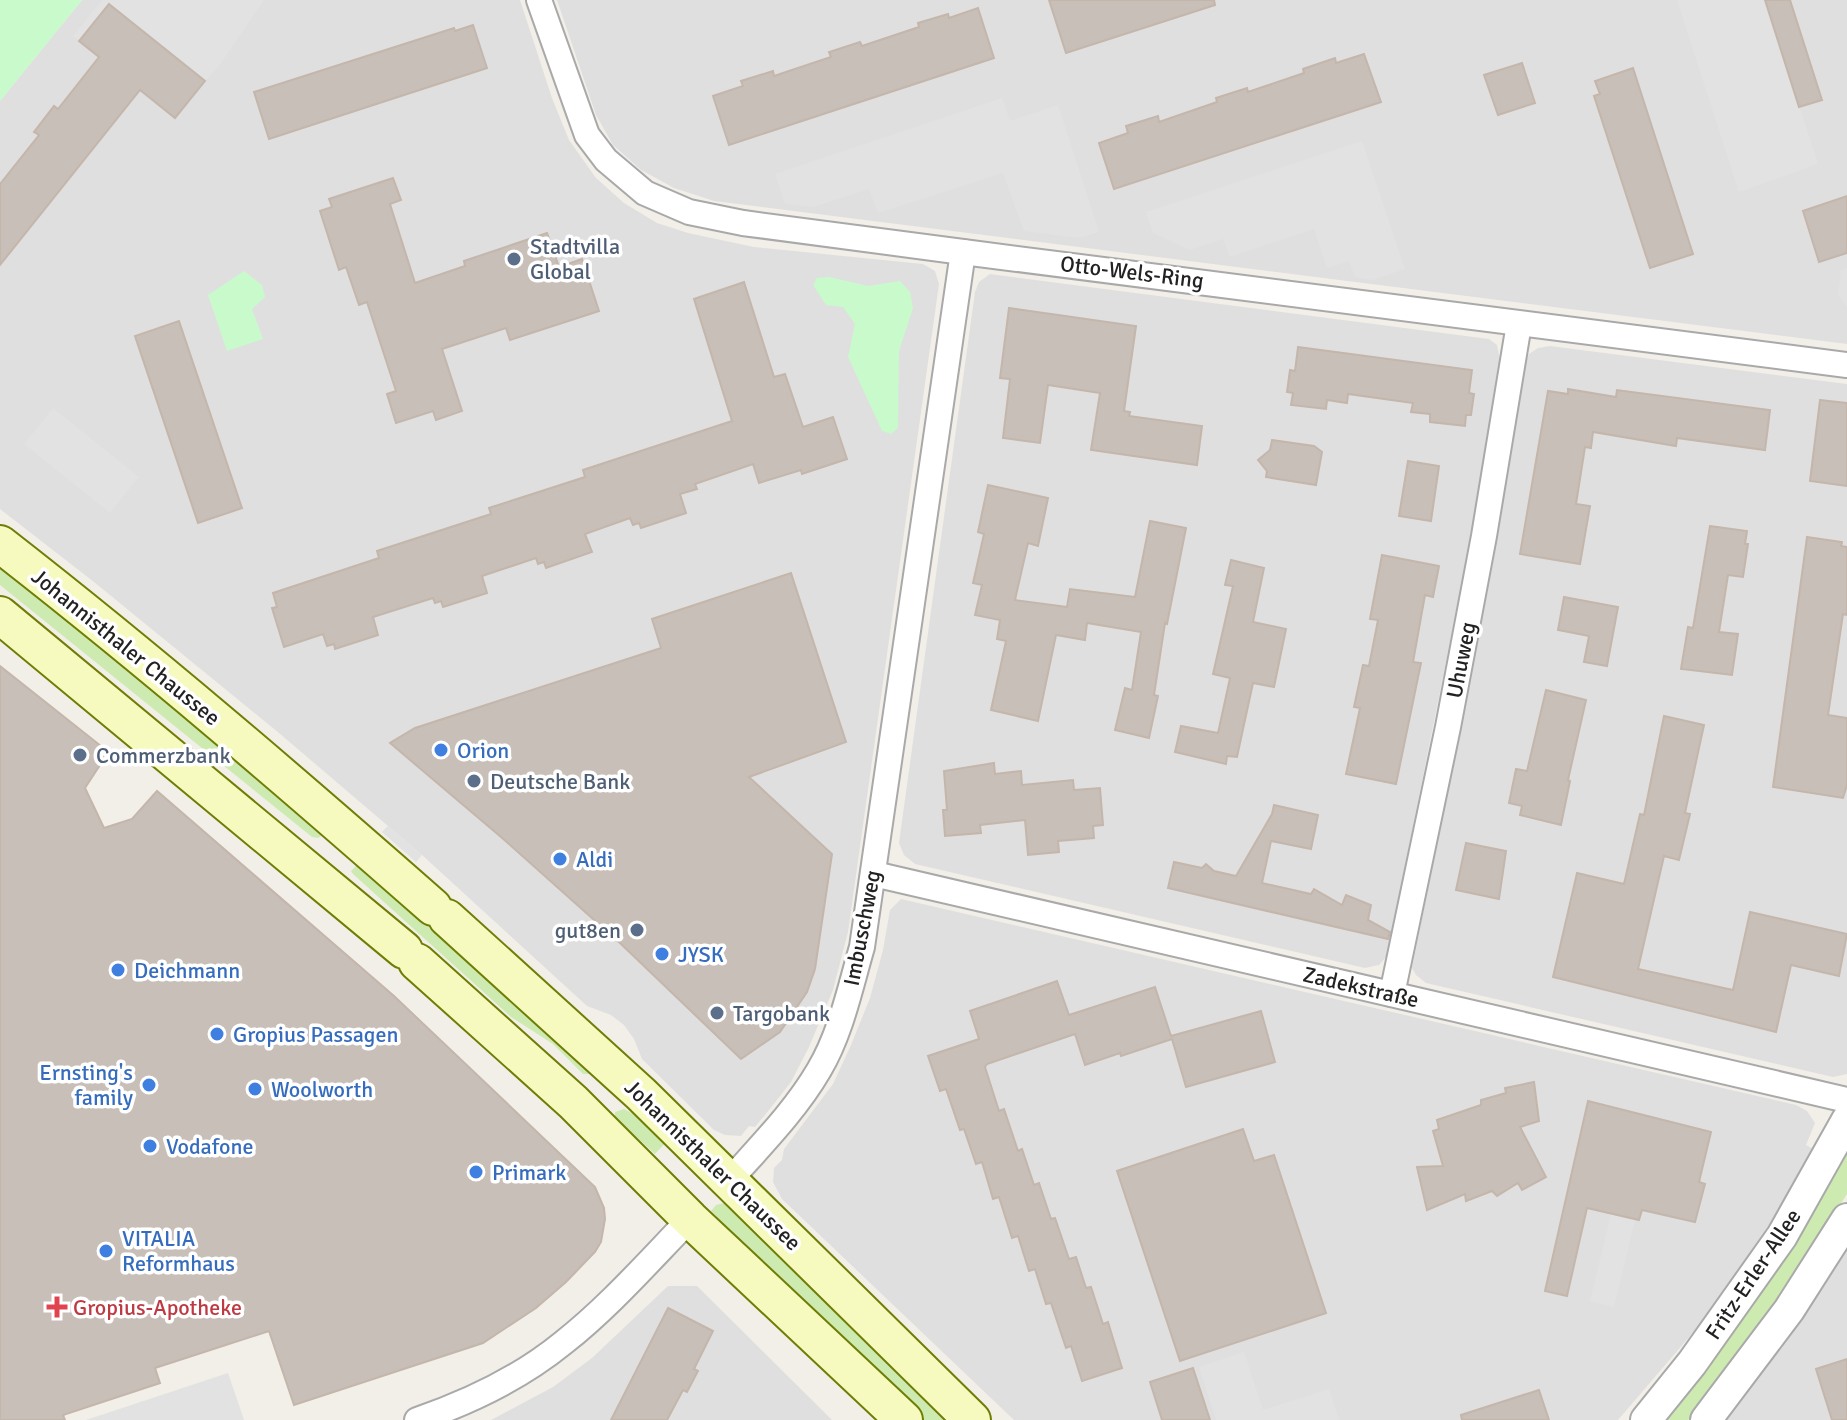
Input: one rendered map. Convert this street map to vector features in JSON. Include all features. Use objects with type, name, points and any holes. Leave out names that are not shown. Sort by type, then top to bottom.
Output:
[{"type":"main road","name":"Johannisthaler Chaussee","points":[[0,544],[88,613],[258,756],[440,913],[641,1094],[972,1420]]},
{"type":"main road","points":[[0,615],[411,956],[573,1102],[690,1219],[904,1420]]},
{"type":"main road","name":"Imbuschweg","points":[[690,1219],[730,1180]]},
{"type":"street","name":"Otto-Wels-Ring","points":[[539,0],[587,135],[606,160],[645,193],[689,212],[743,223],[1847,365]]},
{"type":"street","name":"Imbuschweg","points":[[730,1180],[790,1115],[821,1068],[844,1013],[862,947],[963,252]]},
{"type":"street","name":"Uhuweg","points":[[1392,994],[1448,727],[1519,324]]},
{"type":"street","name":"Zadekstraße","points":[[874,874],[1847,1100]]},
{"type":"street","name":"Fritz-Erler-Allee","points":[[1646,1420],[1692,1363],[1782,1236],[1847,1120]]},
{"type":"street","name":"Imbuschweg","points":[[421,1419],[487,1392],[553,1351],[588,1322],[690,1219]]},
{"type":"street","points":[[1706,1420],[1789,1310],[1847,1219]]},
{"type":"shaded area","points":[[82,0],[520,0],[569,140],[596,178],[624,203],[657,223],[688,233],[754,247],[923,264],[935,271],[939,284],[848,932],[833,990],[791,1082],[755,1127],[749,1126],[741,1136],[725,1135],[714,1130],[642,1059],[624,1025],[611,1015],[587,1006],[422,855],[279,733],[0,509],[0,101]]},
{"type":"shaded area","points":[[102,0],[264,0],[221,63],[175,117],[73,36]]},
{"type":"shaded area","points":[[557,0],[1847,0],[1847,344],[714,201],[674,188],[641,170],[613,145],[596,115]]},
{"type":"shaded area","points":[[1677,0],[1765,0],[1818,164],[1739,192]]},
{"type":"shaded area","points":[[1002,98],[1010,121],[1058,105],[1099,232],[1079,238],[1024,231],[1003,173],[878,213],[869,189],[813,207],[785,204],[775,174]]},
{"type":"shaded area","points":[[1362,141],[1405,269],[1373,280],[1355,277],[1349,261],[1327,268],[1314,229],[1230,257],[1223,239],[1190,250],[1153,233],[1146,212]]},
{"type":"shaded area","points":[[1847,268],[1847,307],[1838,295],[1841,270]]},
{"type":"shaded area","points":[[990,274],[1489,339],[1497,345],[1501,365],[1472,532],[1387,956],[1379,965],[1365,968],[915,864],[904,855],[899,843],[975,292],[979,282]]},
{"type":"shaded area","points":[[1550,346],[1847,384],[1847,1074],[1833,1077],[1426,983],[1412,968],[1474,660],[1526,362],[1529,354],[1538,348]]},
{"type":"shaded area","points":[[53,408],[139,477],[110,513],[24,444]]},
{"type":"shaded area","points":[[388,826],[422,855],[416,862],[382,832]]},
{"type":"shaded area","points":[[901,899],[1796,1105],[1807,1111],[1815,1123],[1806,1145],[1815,1150],[1778,1218],[1738,1280],[1618,1420],[1014,1420],[782,1199],[773,1182],[774,1168],[782,1160],[784,1149],[833,1084],[851,1045],[870,998],[890,910]]},
{"type":"shaded area","points":[[1611,1214],[1635,1220],[1614,1307],[1590,1301]]},
{"type":"shaded area","points":[[1847,1247],[1847,1420],[1726,1420],[1805,1313]]},
{"type":"shaded area","points":[[668,1286],[697,1286],[832,1420],[491,1420],[553,1387],[592,1358]]},
{"type":"shaded area","points":[[1244,1352],[1263,1410],[1329,1389],[1339,1420],[1216,1420],[1199,1367]]},
{"type":"shaded area","points":[[228,1373],[244,1420],[86,1420]]},
{"type":"green space","points":[[0,0],[82,0],[0,101]]},
{"type":"green space","points":[[244,271],[262,285],[265,297],[252,309],[263,339],[227,351],[208,295]]},
{"type":"green space","points":[[829,277],[868,286],[900,281],[910,292],[913,308],[899,351],[898,428],[891,434],[882,431],[848,357],[855,324],[843,307],[826,305],[813,285],[817,278]]},
{"type":"green space","points":[[0,559],[326,833],[318,838],[312,837],[0,585]]},
{"type":"green space","points":[[357,865],[593,1071],[591,1074],[583,1074],[553,1044],[511,1017],[353,874],[351,871]]},
{"type":"green space","points":[[624,1109],[651,1123],[668,1140],[655,1154],[615,1117],[615,1112]]},
{"type":"green space","points":[[1845,1154],[1847,1194],[1803,1263],[1743,1350],[1688,1420],[1663,1420]]},
{"type":"green space","points":[[716,1205],[733,1205],[953,1420],[923,1420],[711,1211]]},
{"type":"building","points":[[1049,0],[1214,0],[1215,5],[1066,53]]},
{"type":"building","points":[[1765,0],[1790,0],[1822,100],[1799,107]]},
{"type":"building","points":[[109,4],[205,81],[175,118],[140,90],[0,265],[0,184],[39,135],[34,132],[54,106],[58,109],[99,57],[79,41]]},
{"type":"building","points":[[978,8],[994,58],[729,145],[713,96],[743,86],[741,81],[773,71],[774,76],[831,57],[829,52],[860,42],[862,46],[919,27],[918,23],[948,14],[949,18]]},
{"type":"building","points":[[473,25],[487,68],[269,139],[254,92],[454,28],[455,31]]},
{"type":"building","points":[[1364,54],[1381,102],[1114,189],[1099,143],[1128,133],[1126,126],[1158,116],[1159,122],[1217,102],[1216,98],[1247,88],[1248,92],[1304,73],[1303,69],[1335,58],[1336,63]]},
{"type":"building","points":[[1522,63],[1535,103],[1498,115],[1484,75]]},
{"type":"building","points":[[1633,68],[1693,254],[1650,268],[1594,96],[1600,94],[1595,81]]},
{"type":"building","points":[[393,178],[401,200],[390,204],[415,283],[465,266],[464,261],[547,233],[559,267],[582,259],[599,311],[510,340],[506,328],[442,349],[462,411],[436,420],[433,411],[396,423],[387,394],[396,391],[367,302],[359,305],[346,267],[339,270],[320,211],[332,207],[329,199]]},
{"type":"building","points":[[1847,196],[1847,253],[1819,262],[1803,211]]},
{"type":"building","points":[[744,282],[774,377],[785,374],[803,427],[833,417],[847,459],[802,474],[801,470],[759,483],[753,464],[695,484],[697,489],[680,494],[686,513],[641,528],[639,523],[633,525],[630,518],[585,534],[592,552],[546,568],[544,562],[538,564],[536,558],[482,576],[487,593],[443,607],[441,601],[435,603],[433,598],[373,617],[378,635],[335,649],[334,644],[327,646],[323,634],[284,647],[272,608],[277,607],[273,593],[379,558],[377,551],[491,514],[489,508],[585,477],[583,470],[732,421],[694,299]]},
{"type":"building","points":[[1009,308],[1136,326],[1124,411],[1130,412],[1129,416],[1202,426],[1197,465],[1091,450],[1100,393],[1048,385],[1040,443],[1003,438],[1010,379],[1000,378]]},
{"type":"building","points":[[179,321],[242,508],[198,523],[135,336]]},
{"type":"building","points":[[1298,347],[1472,370],[1469,393],[1474,394],[1471,415],[1466,415],[1465,426],[1430,422],[1430,414],[1411,412],[1413,403],[1348,394],[1347,403],[1327,400],[1326,409],[1291,405],[1293,393],[1287,392],[1290,370],[1295,371]]},
{"type":"building","points":[[1568,389],[1616,397],[1617,390],[1770,410],[1765,450],[1677,438],[1676,446],[1593,432],[1591,448],[1585,447],[1576,504],[1590,506],[1580,564],[1520,554],[1548,391],[1568,394]]},
{"type":"building","points":[[1820,400],[1847,403],[1847,486],[1810,481]]},
{"type":"building","points":[[1272,440],[1314,446],[1322,452],[1316,485],[1266,477],[1267,471],[1258,460],[1270,450]]},
{"type":"building","points":[[1408,461],[1439,466],[1431,521],[1399,516]]},
{"type":"building","points":[[988,485],[1048,498],[1038,546],[1028,543],[1015,600],[1067,607],[1070,589],[1135,597],[1150,521],[1186,528],[1165,623],[1154,695],[1158,696],[1149,738],[1115,730],[1125,688],[1132,690],[1141,632],[1087,623],[1085,640],[1056,635],[1038,721],[991,710],[1006,641],[997,639],[1000,620],[975,615],[982,585],[973,583],[984,534],[978,532]]},
{"type":"building","points":[[1710,526],[1747,531],[1743,577],[1728,575],[1719,632],[1738,634],[1732,675],[1681,669],[1688,627],[1693,628]]},
{"type":"building","points":[[1807,537],[1842,542],[1841,546],[1847,547],[1847,615],[1843,614],[1828,715],[1847,718],[1847,785],[1843,798],[1773,787]]},
{"type":"building","points":[[1382,555],[1439,566],[1433,597],[1425,595],[1413,662],[1421,663],[1396,784],[1346,774],[1360,708],[1354,707],[1363,665],[1369,666],[1378,620],[1370,619]]},
{"type":"building","points":[[1231,560],[1264,568],[1253,622],[1286,629],[1274,687],[1253,683],[1237,757],[1227,756],[1226,764],[1175,752],[1181,726],[1218,733],[1230,678],[1213,674],[1233,586],[1225,585]]},
{"type":"building","points":[[791,573],[846,742],[749,777],[832,854],[815,969],[807,992],[780,1032],[741,1059],[621,944],[390,743],[415,728],[661,648],[652,619]]},
{"type":"building","points":[[1564,597],[1618,607],[1607,666],[1584,662],[1589,636],[1558,630]]},
{"type":"building","name":"Gropius Passagen","points":[[0,666],[106,750],[85,788],[104,828],[132,819],[157,791],[394,996],[595,1187],[604,1208],[601,1242],[566,1282],[536,1308],[483,1343],[294,1405],[269,1331],[155,1368],[160,1383],[63,1415],[65,1420],[0,1420]]},
{"type":"building","points":[[1546,690],[1586,700],[1561,825],[1520,815],[1522,806],[1509,803],[1516,769],[1527,771]]},
{"type":"building","points":[[1664,716],[1704,725],[1685,813],[1690,814],[1679,860],[1664,856],[1638,969],[1733,990],[1750,912],[1847,934],[1839,976],[1791,965],[1776,1032],[1553,977],[1577,873],[1624,884],[1640,814],[1644,815]]},
{"type":"building","points":[[994,763],[995,774],[1021,771],[1022,785],[1073,780],[1074,790],[1100,788],[1103,825],[1093,826],[1094,838],[1058,841],[1059,852],[1028,855],[1025,820],[980,825],[981,833],[945,836],[944,771]]},
{"type":"building","points":[[1274,805],[1318,815],[1311,849],[1271,841],[1262,883],[1311,894],[1314,889],[1342,905],[1346,895],[1371,905],[1368,920],[1390,932],[1388,939],[1168,888],[1174,862],[1202,868],[1206,864],[1214,871],[1236,876],[1272,814]]},
{"type":"building","points":[[1466,843],[1506,851],[1499,899],[1456,890]]},
{"type":"building","points":[[1057,981],[1069,1015],[1155,987],[1171,1036],[1261,1011],[1275,1062],[1186,1087],[1172,1039],[1085,1065],[1075,1034],[985,1067],[999,1111],[1004,1109],[1034,1185],[1039,1183],[1069,1259],[1076,1257],[1086,1288],[1091,1287],[1103,1324],[1108,1322],[1122,1368],[1082,1381],[1071,1346],[1066,1348],[1051,1303],[1046,1304],[1035,1269],[1029,1271],[1018,1236],[1012,1238],[999,1197],[993,1199],[982,1162],[976,1164],[946,1089],[940,1091],[928,1056],[979,1039],[970,1011]]},
{"type":"building","points":[[1534,1082],[1539,1121],[1520,1127],[1546,1177],[1522,1190],[1518,1183],[1497,1196],[1492,1191],[1466,1201],[1465,1194],[1427,1210],[1417,1167],[1443,1166],[1433,1131],[1439,1129],[1437,1120],[1481,1105],[1481,1100],[1506,1093],[1505,1088]]},
{"type":"building","points":[[1588,1101],[1711,1132],[1699,1182],[1705,1184],[1695,1222],[1642,1210],[1639,1220],[1587,1208],[1567,1296],[1545,1291]]},
{"type":"building","points":[[1243,1129],[1254,1161],[1274,1155],[1326,1313],[1180,1361],[1117,1171]]},
{"type":"building","points":[[668,1308],[713,1331],[694,1369],[698,1371],[687,1392],[683,1390],[667,1420],[611,1420]]},
{"type":"building","points":[[1847,1359],[1847,1420],[1832,1420],[1816,1369]]},
{"type":"building","points":[[1193,1368],[1210,1420],[1162,1420],[1150,1382]]},
{"type":"building","points":[[1539,1390],[1549,1420],[1462,1420],[1461,1415]]},
{"type":"place","name":"Stadtvilla Global","points":[[514,259]]},
{"type":"place","name":"Orion","points":[[441,750]]},
{"type":"place","name":"Commerzbank","points":[[80,755]]},
{"type":"place","name":"Deutsche Bank","points":[[474,781]]},
{"type":"place","name":"Aldi","points":[[560,859]]},
{"type":"place","name":"gut8en","points":[[637,930]]},
{"type":"place","name":"JYSK","points":[[662,954]]},
{"type":"place","name":"Deichmann","points":[[118,970]]},
{"type":"place","name":"Targobank","points":[[717,1013]]},
{"type":"place","name":"Gropius Passagen","points":[[217,1034]]},
{"type":"place","name":"Ernsting's family","points":[[149,1085]]},
{"type":"place","name":"Woolworth","points":[[255,1089]]},
{"type":"place","name":"Vodafone","points":[[150,1146]]},
{"type":"place","name":"Primark","points":[[476,1172]]},
{"type":"place","name":"VITALIA Reformhaus","points":[[106,1251]]},
{"type":"place","name":"Gropius-Apotheke","points":[[57,1307]]}]
